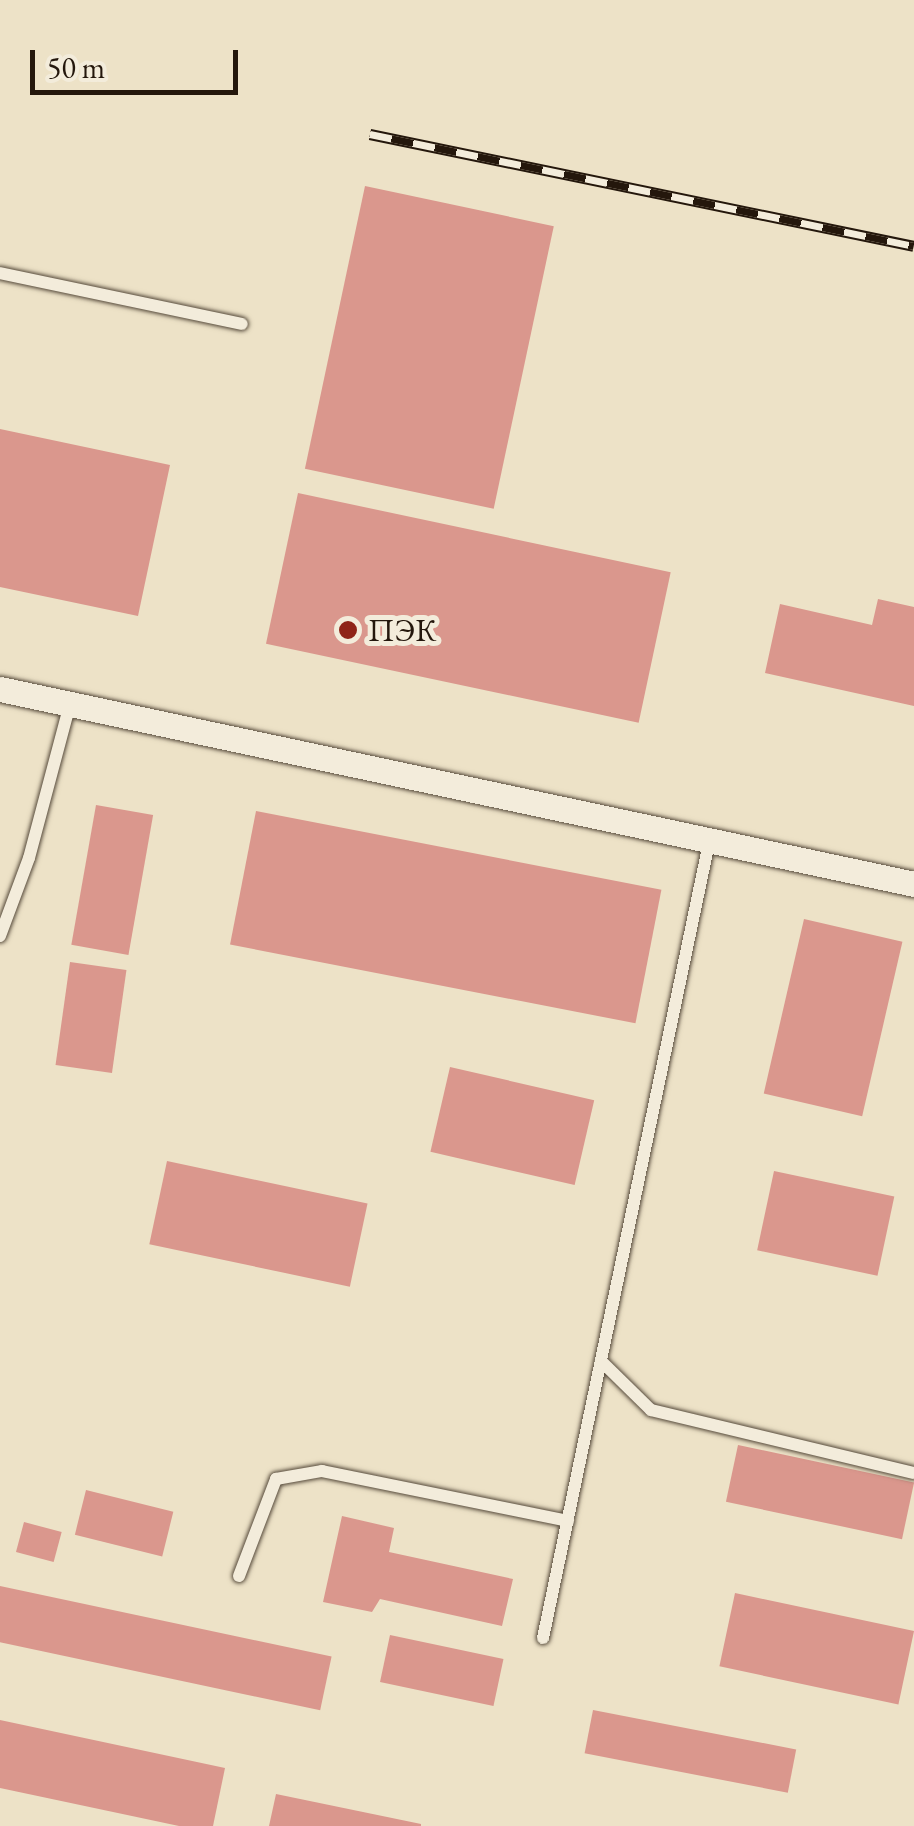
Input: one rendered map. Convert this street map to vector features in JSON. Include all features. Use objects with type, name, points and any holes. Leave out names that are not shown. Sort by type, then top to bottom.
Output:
[{"type":"street","points":[[0,689],[914,884]]},
{"type":"lane","points":[[0,273],[242,324]]},
{"type":"lane","points":[[0,936],[29,858],[70,704]]},
{"type":"lane","points":[[543,1638],[710,843]]},
{"type":"lane","points":[[601,1360],[651,1410],[914,1473]]},
{"type":"lane","points":[[239,1576],[276,1479],[322,1471],[568,1522]]},
{"type":"building","points":[[365,186],[554,226],[494,509],[305,469]]},
{"type":"building","points":[[0,429],[170,465],[138,616],[0,587]]},
{"type":"building","points":[[298,493],[671,572],[639,723],[266,644]]},
{"type":"building","points":[[878,599],[914,607],[914,706],[765,673],[780,604],[872,625]]},
{"type":"building","points":[[96,805],[153,815],[128,955],[71,945]]},
{"type":"building","points":[[256,811],[661,890],[635,1023],[230,945]]},
{"type":"building","points":[[804,919],[902,942],[862,1116],[764,1093]]},
{"type":"building","points":[[70,962],[126,970],[112,1073],[56,1065]]},
{"type":"building","points":[[450,1067],[594,1100],[575,1185],[430,1152]]},
{"type":"building","points":[[167,1161],[368,1204],[350,1287],[149,1244]]},
{"type":"building","points":[[774,1171],[894,1197],[877,1276],[757,1250]]},
{"type":"building","points":[[738,1445],[914,1482],[902,1539],[726,1502]]},
{"type":"building","points":[[86,1490],[173,1512],[162,1556],[75,1535]]},
{"type":"building","points":[[342,1516],[394,1528],[389,1552],[513,1579],[502,1626],[380,1599],[372,1612],[323,1602]]},
{"type":"building","points":[[24,1522],[62,1532],[54,1562],[16,1552]]},
{"type":"building","points":[[0,1586],[332,1656],[320,1710],[0,1642]]},
{"type":"building","points":[[735,1593],[914,1631],[898,1704],[719,1666]]},
{"type":"building","points":[[390,1635],[503,1659],[493,1706],[380,1682]]},
{"type":"building","points":[[593,1710],[796,1749],[788,1793],[585,1753]]},
{"type":"building","points":[[0,1720],[225,1768],[213,1826],[179,1826],[0,1788]]},
{"type":"building","points":[[276,1794],[421,1824],[421,1826],[269,1826]]},
{"type":"railway","points":[[370,134],[914,246]]},
{"type":"place","name":"ПЭК","points":[[348,630]]}]
